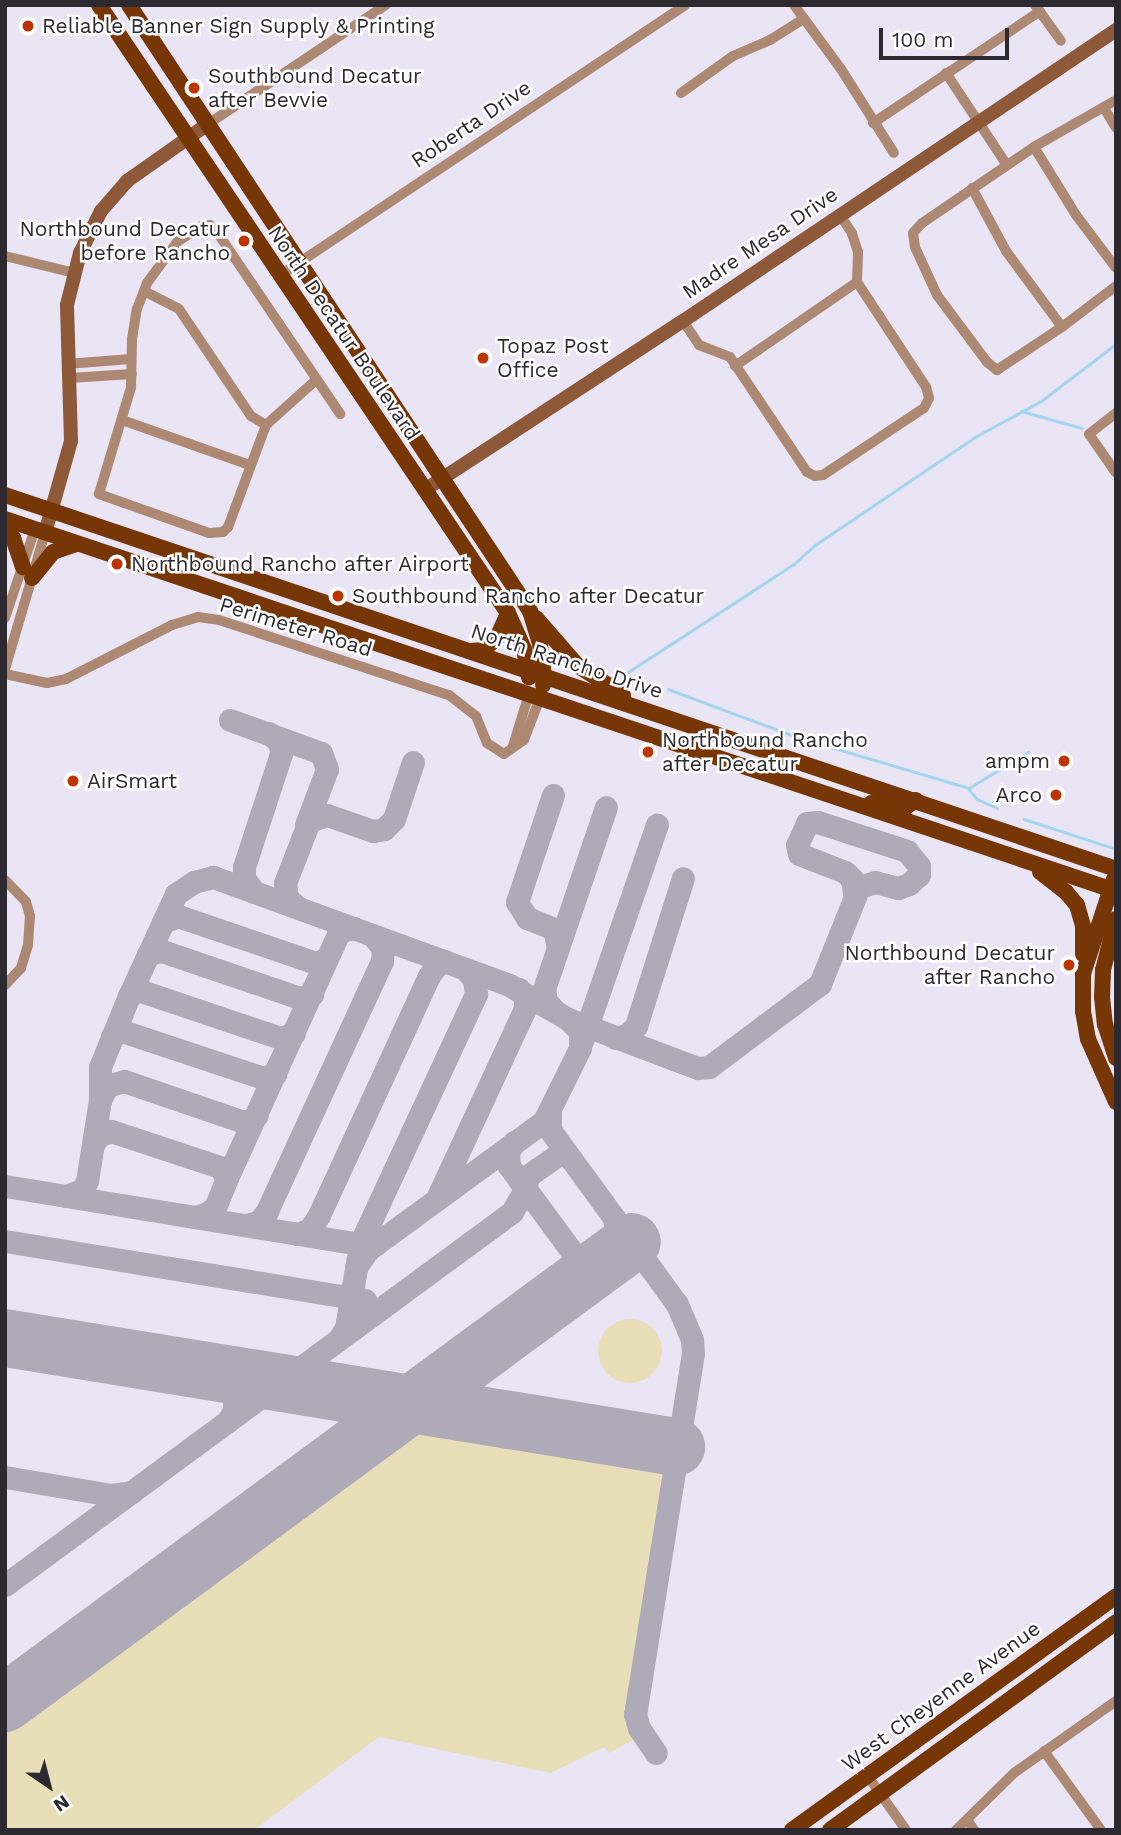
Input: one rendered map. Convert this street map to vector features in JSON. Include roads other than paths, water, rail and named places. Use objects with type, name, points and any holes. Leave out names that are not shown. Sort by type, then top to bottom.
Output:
[{"type":"main road","name":"North Decatur Boulevard","points":[[99,5],[508,613],[537,674]]},
{"type":"main road","name":"North Decatur Boulevard","points":[[129,5],[530,611],[537,674],[535,696]]},
{"type":"main road","points":[[298,304],[326,328],[345,355],[359,350]]},
{"type":"main road","name":"North Rancho Drive","points":[[5,495],[916,800],[1114,881]]},
{"type":"main road","name":"North Rancho Drive","points":[[5,519],[845,800],[1013,859],[1114,881]]},
{"type":"main road","points":[[5,531],[13,537],[27,572],[53,552],[76,544]]},
{"type":"main road","points":[[530,611],[576,665],[642,708]]},
{"type":"main road","points":[[471,651],[483,650],[497,638],[508,613]]},
{"type":"main road","points":[[845,800],[902,807],[916,800]]},
{"type":"main road","points":[[1013,859],[1061,887],[1077,905],[1083,926],[1083,1011],[1088,1039],[1116,1102]]},
{"type":"main road","points":[[1083,974],[1114,881]]},
{"type":"main road","points":[[1116,919],[1103,970],[1102,996],[1105,1024],[1116,1058]]},
{"type":"main road","name":"West Cheyenne Avenue","points":[[792,1830],[1116,1596]]},
{"type":"main road","name":"West Cheyenne Avenue","points":[[830,1830],[1116,1622]]},
{"type":"street","points":[[5,672],[27,572],[47,508],[69,452],[67,305],[80,253],[101,211],[127,181],[387,5]]},
{"type":"street","name":"Roberta Drive","points":[[279,276],[685,5]]},
{"type":"street","points":[[794,5],[841,69],[894,153]]},
{"type":"street","points":[[873,123],[1037,8],[1061,41]]},
{"type":"street","points":[[681,93],[733,56],[770,40],[803,19]]},
{"type":"street","name":"Madre Mesa Drive","points":[[426,489],[683,321],[1116,30]]},
{"type":"street","points":[[946,73],[1007,165]]},
{"type":"street","points":[[1116,100],[1034,146],[922,223],[913,233],[915,247],[937,295],[987,362],[997,370],[1062,327],[1116,286]]},
{"type":"street","points":[[1104,108],[1116,128]]},
{"type":"street","points":[[1034,146],[1076,215],[1116,268]]},
{"type":"street","points":[[972,188],[1006,251],[1062,327]]},
{"type":"street","points":[[683,321],[699,345],[730,357],[807,471],[814,476],[824,475],[924,408],[929,398],[926,387],[857,282],[858,252],[852,233],[839,214]]},
{"type":"street","points":[[316,380],[289,401],[266,425],[228,527],[223,532],[209,533],[99,494],[132,374],[131,359],[137,309],[144,291],[177,242],[191,230],[210,225],[340,414]]},
{"type":"street","points":[[5,256],[75,273]]},
{"type":"street","points":[[735,366],[857,282]]},
{"type":"street","points":[[144,291],[179,309],[251,416],[266,425]]},
{"type":"street","points":[[68,371],[131,359]]},
{"type":"street","points":[[68,371],[132,374]]},
{"type":"street","points":[[1116,413],[1089,434],[1116,473]]},
{"type":"street","points":[[121,420],[250,465]]},
{"type":"street","points":[[5,618],[27,572]]},
{"type":"street","name":"Perimeter Road","points":[[5,672],[47,683],[66,679],[172,625],[198,617],[219,620],[449,695],[476,716],[487,743],[504,754],[524,740],[535,696]]},
{"type":"street","points":[[5,880],[26,902],[30,916],[28,945],[21,968],[5,985]]},
{"type":"street","points":[[956,1830],[1014,1773],[1116,1701]]},
{"type":"street","points":[[1044,1751],[1101,1830]]},
{"type":"street","points":[[867,1775],[906,1830]]},
{"type":"street","points":[[968,1821],[974,1830]]},
{"type":"waterway","points":[[622,676],[794,564],[815,545],[975,437],[1041,401],[1116,344]]},
{"type":"waterway","points":[[1021,411],[1082,428]]},
{"type":"waterway","points":[[668,689],[797,737],[969,788],[1028,752]]},
{"type":"waterway","points":[[969,789],[977,799],[997,808]]},
{"type":"waterway","points":[[1024,819],[1113,848]]},
{"type":"place","name":"Reliable Banner Sign Supply & Printing","points":[[28,26]]},
{"type":"place","name":"Southbound Decatur after Bevvie","points":[[194,88]]},
{"type":"place","name":"Northbound Decatur before Rancho","points":[[244,241]]},
{"type":"place","name":"Topaz Post Office","points":[[483,358]]},
{"type":"place","name":"Northbound Rancho after Airport","points":[[117,564]]},
{"type":"place","name":"Southbound Rancho after Decatur","points":[[338,596]]},
{"type":"place","name":"Northbound Rancho after Decatur","points":[[648,752]]},
{"type":"place","name":"ampm","points":[[1064,761]]},
{"type":"place","name":"AirSmart","points":[[73,781]]},
{"type":"place","name":"Arco","points":[[1056,795]]},
{"type":"place","name":"Northbound Decatur after Rancho","points":[[1069,965]]}]
